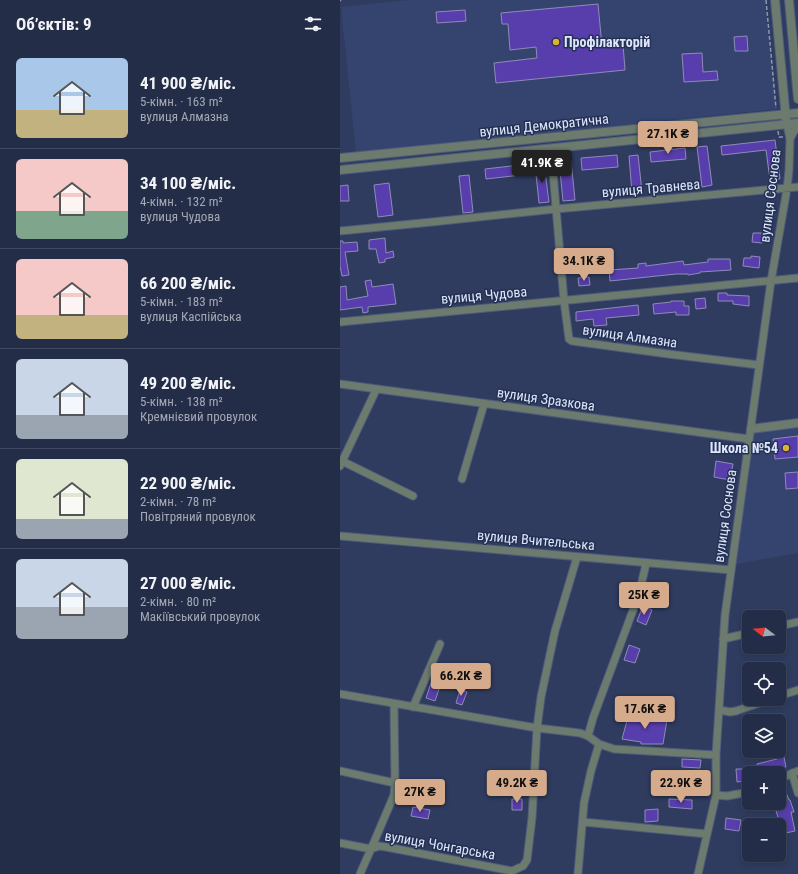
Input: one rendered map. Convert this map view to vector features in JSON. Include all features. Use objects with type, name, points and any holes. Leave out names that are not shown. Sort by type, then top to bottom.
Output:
[{"type":"street","points":[[775,0],[787,124]]},
{"type":"street","points":[[789,0],[798,99]]},
{"type":"street","name":"вулиця Демократична","points":[[340,158],[798,113]]},
{"type":"street","name":"вулиця Демократична","points":[[340,170],[787,124],[798,125]]},
{"type":"street","name":"вулиця Соснова","points":[[698,874],[716,795],[716,755],[725,615],[771,281],[787,189],[790,139],[787,124]]},
{"type":"street","points":[[790,139],[798,125]]},
{"type":"street","name":"вулиця Алмазна","points":[[551,149],[568,338],[572,341],[759,365]]},
{"type":"street","name":"вулиця Травнева","points":[[340,231],[556,209],[798,187]]},
{"type":"street","name":"вулиця Чудова","points":[[340,322],[798,278]]},
{"type":"street","name":"вулиця Зразкова","points":[[340,384],[749,439]]},
{"type":"street","points":[[376,390],[341,463],[412,496]]},
{"type":"street","points":[[462,479],[484,404]]},
{"type":"street","points":[[751,429],[798,424]]},
{"type":"street","name":"вулиця Вчительська","points":[[340,536],[646,564],[731,570]]},
{"type":"street","points":[[512,872],[523,866],[527,860],[532,818],[537,728],[541,697],[551,644],[577,557]]},
{"type":"street","points":[[588,736],[593,718],[639,594],[646,564]]},
{"type":"street","points":[[786,625],[798,622]]},
{"type":"street","points":[[723,639],[742,635]]},
{"type":"street","points":[[413,707],[440,644]]},
{"type":"street","points":[[786,694],[798,690]]},
{"type":"street","points":[[340,694],[537,728],[580,733],[588,736],[599,744],[614,749],[716,755]]},
{"type":"street","points":[[360,874],[394,794],[394,704]]},
{"type":"street","points":[[720,710],[730,712],[751,706]]},
{"type":"street","points":[[578,873],[587,789],[599,744]]},
{"type":"street","points":[[340,771],[395,783]]},
{"type":"street","points":[[795,772],[798,793]]},
{"type":"street","points":[[716,795],[727,796],[742,793]]},
{"type":"street","points":[[583,822],[707,834]]},
{"type":"street","name":"вулиця Чонгарська","points":[[340,843],[371,849],[379,846],[386,847],[512,872]]},
{"type":"path","points":[[766,0],[777,115]]},
{"type":"path","points":[[778,125],[779,137]]},
{"type":"shaded area","points":[[409,0],[765,0],[776,109],[356,153],[341,7]]},
{"type":"shaded area","points":[[798,427],[798,553],[736,564],[754,432]]},
{"type":"building","name":"Профілакторій","points":[[598,4],[602,46],[623,44],[625,70],[496,83],[494,63],[537,58],[536,47],[510,50],[508,24],[502,24],[501,13]]},
{"type":"building","points":[[465,10],[466,21],[437,23],[436,12]]},
{"type":"building","points":[[747,36],[748,51],[735,51],[734,37]]},
{"type":"building","points":[[702,53],[703,72],[717,71],[718,80],[684,82],[682,54]]},
{"type":"building","points":[[775,140],[780,179],[770,180],[766,150],[722,155],[721,146]]},
{"type":"building","points":[[707,146],[712,185],[702,187],[697,147]]},
{"type":"building","points":[[685,148],[686,159],[651,162],[650,152]]},
{"type":"building","points":[[617,155],[618,167],[582,170],[581,158]]},
{"type":"building","points":[[638,155],[642,192],[632,193],[629,156]]},
{"type":"building","points":[[571,160],[575,200],[563,201],[559,161]]},
{"type":"building","points":[[544,163],[549,202],[539,203],[535,165]]},
{"type":"building","points":[[520,165],[521,175],[486,179],[485,169]]},
{"type":"building","points":[[469,175],[473,212],[463,213],[459,176]]},
{"type":"building","points":[[389,183],[393,215],[378,217],[374,185]]},
{"type":"building","points":[[348,185],[349,201],[340,201],[340,186]]},
{"type":"building","points":[[753,233],[763,233],[762,243],[752,242]]},
{"type":"building","points":[[385,238],[386,253],[393,251],[394,257],[385,259],[385,262],[379,263],[376,249],[369,249],[369,240]]},
{"type":"building","points":[[340,241],[343,241],[343,243],[357,242],[358,251],[345,252],[349,275],[342,276],[340,266]]},
{"type":"building","points":[[751,256],[760,257],[759,268],[743,266],[744,258],[751,258]]},
{"type":"building","points":[[708,259],[730,259],[731,270],[610,281],[609,270],[638,268],[638,264],[646,263],[646,266],[683,261],[684,265],[708,262]]},
{"type":"building","points":[[589,277],[590,285],[579,286],[578,278]]},
{"type":"building","points":[[371,280],[372,287],[393,284],[396,304],[368,307],[368,312],[363,313],[362,307],[340,310],[340,287],[346,286],[347,300],[368,296],[365,281]]},
{"type":"building","points":[[718,293],[749,296],[749,306],[733,304],[733,301],[718,301]]},
{"type":"building","points":[[705,298],[706,308],[696,309],[695,299]]},
{"type":"building","points":[[671,301],[684,301],[684,306],[689,306],[689,315],[676,315],[676,312],[654,314],[653,304]]},
{"type":"building","points":[[638,305],[639,315],[606,318],[607,325],[594,326],[593,319],[576,321],[576,312]]},
{"type":"building","name":"Школа №54","points":[[798,436],[798,457],[775,459],[773,439]]},
{"type":"building","points":[[716,461],[733,464],[730,480],[714,477]]},
{"type":"building","name":"Школа №54","points":[[798,472],[798,488],[786,489],[785,473]]},
{"type":"building","points":[[643,606],[652,610],[646,625],[637,621]]},
{"type":"building","points":[[629,645],[640,649],[635,663],[624,660]]},
{"type":"building","points":[[432,680],[441,683],[435,701],[426,698]]},
{"type":"building","points":[[460,690],[467,692],[462,705],[456,703]]},
{"type":"building","points":[[628,717],[644,719],[644,717],[667,720],[663,744],[641,744],[641,742],[622,739]]},
{"type":"building","points":[[784,758],[786,766],[757,766],[757,764]]},
{"type":"building","points":[[682,759],[701,760],[700,768],[682,767]]},
{"type":"building","points":[[736,769],[742,769],[742,781],[737,782]]},
{"type":"building","points":[[786,792],[794,812],[791,812],[795,831],[786,833],[786,818],[778,818],[776,810],[786,810]]},
{"type":"building","points":[[512,799],[522,799],[522,810],[512,810]]},
{"type":"building","points":[[669,799],[692,800],[692,809],[669,807]]},
{"type":"building","points":[[413,807],[430,810],[428,819],[411,816]]},
{"type":"building","points":[[658,809],[658,821],[645,822],[645,810]]},
{"type":"building","points":[[726,818],[741,820],[739,831],[725,829]]},
{"type":"place","name":"Профілакторій","points":[[556,42]]},
{"type":"place","name":"Школа №54","points":[[786,448]]}]
